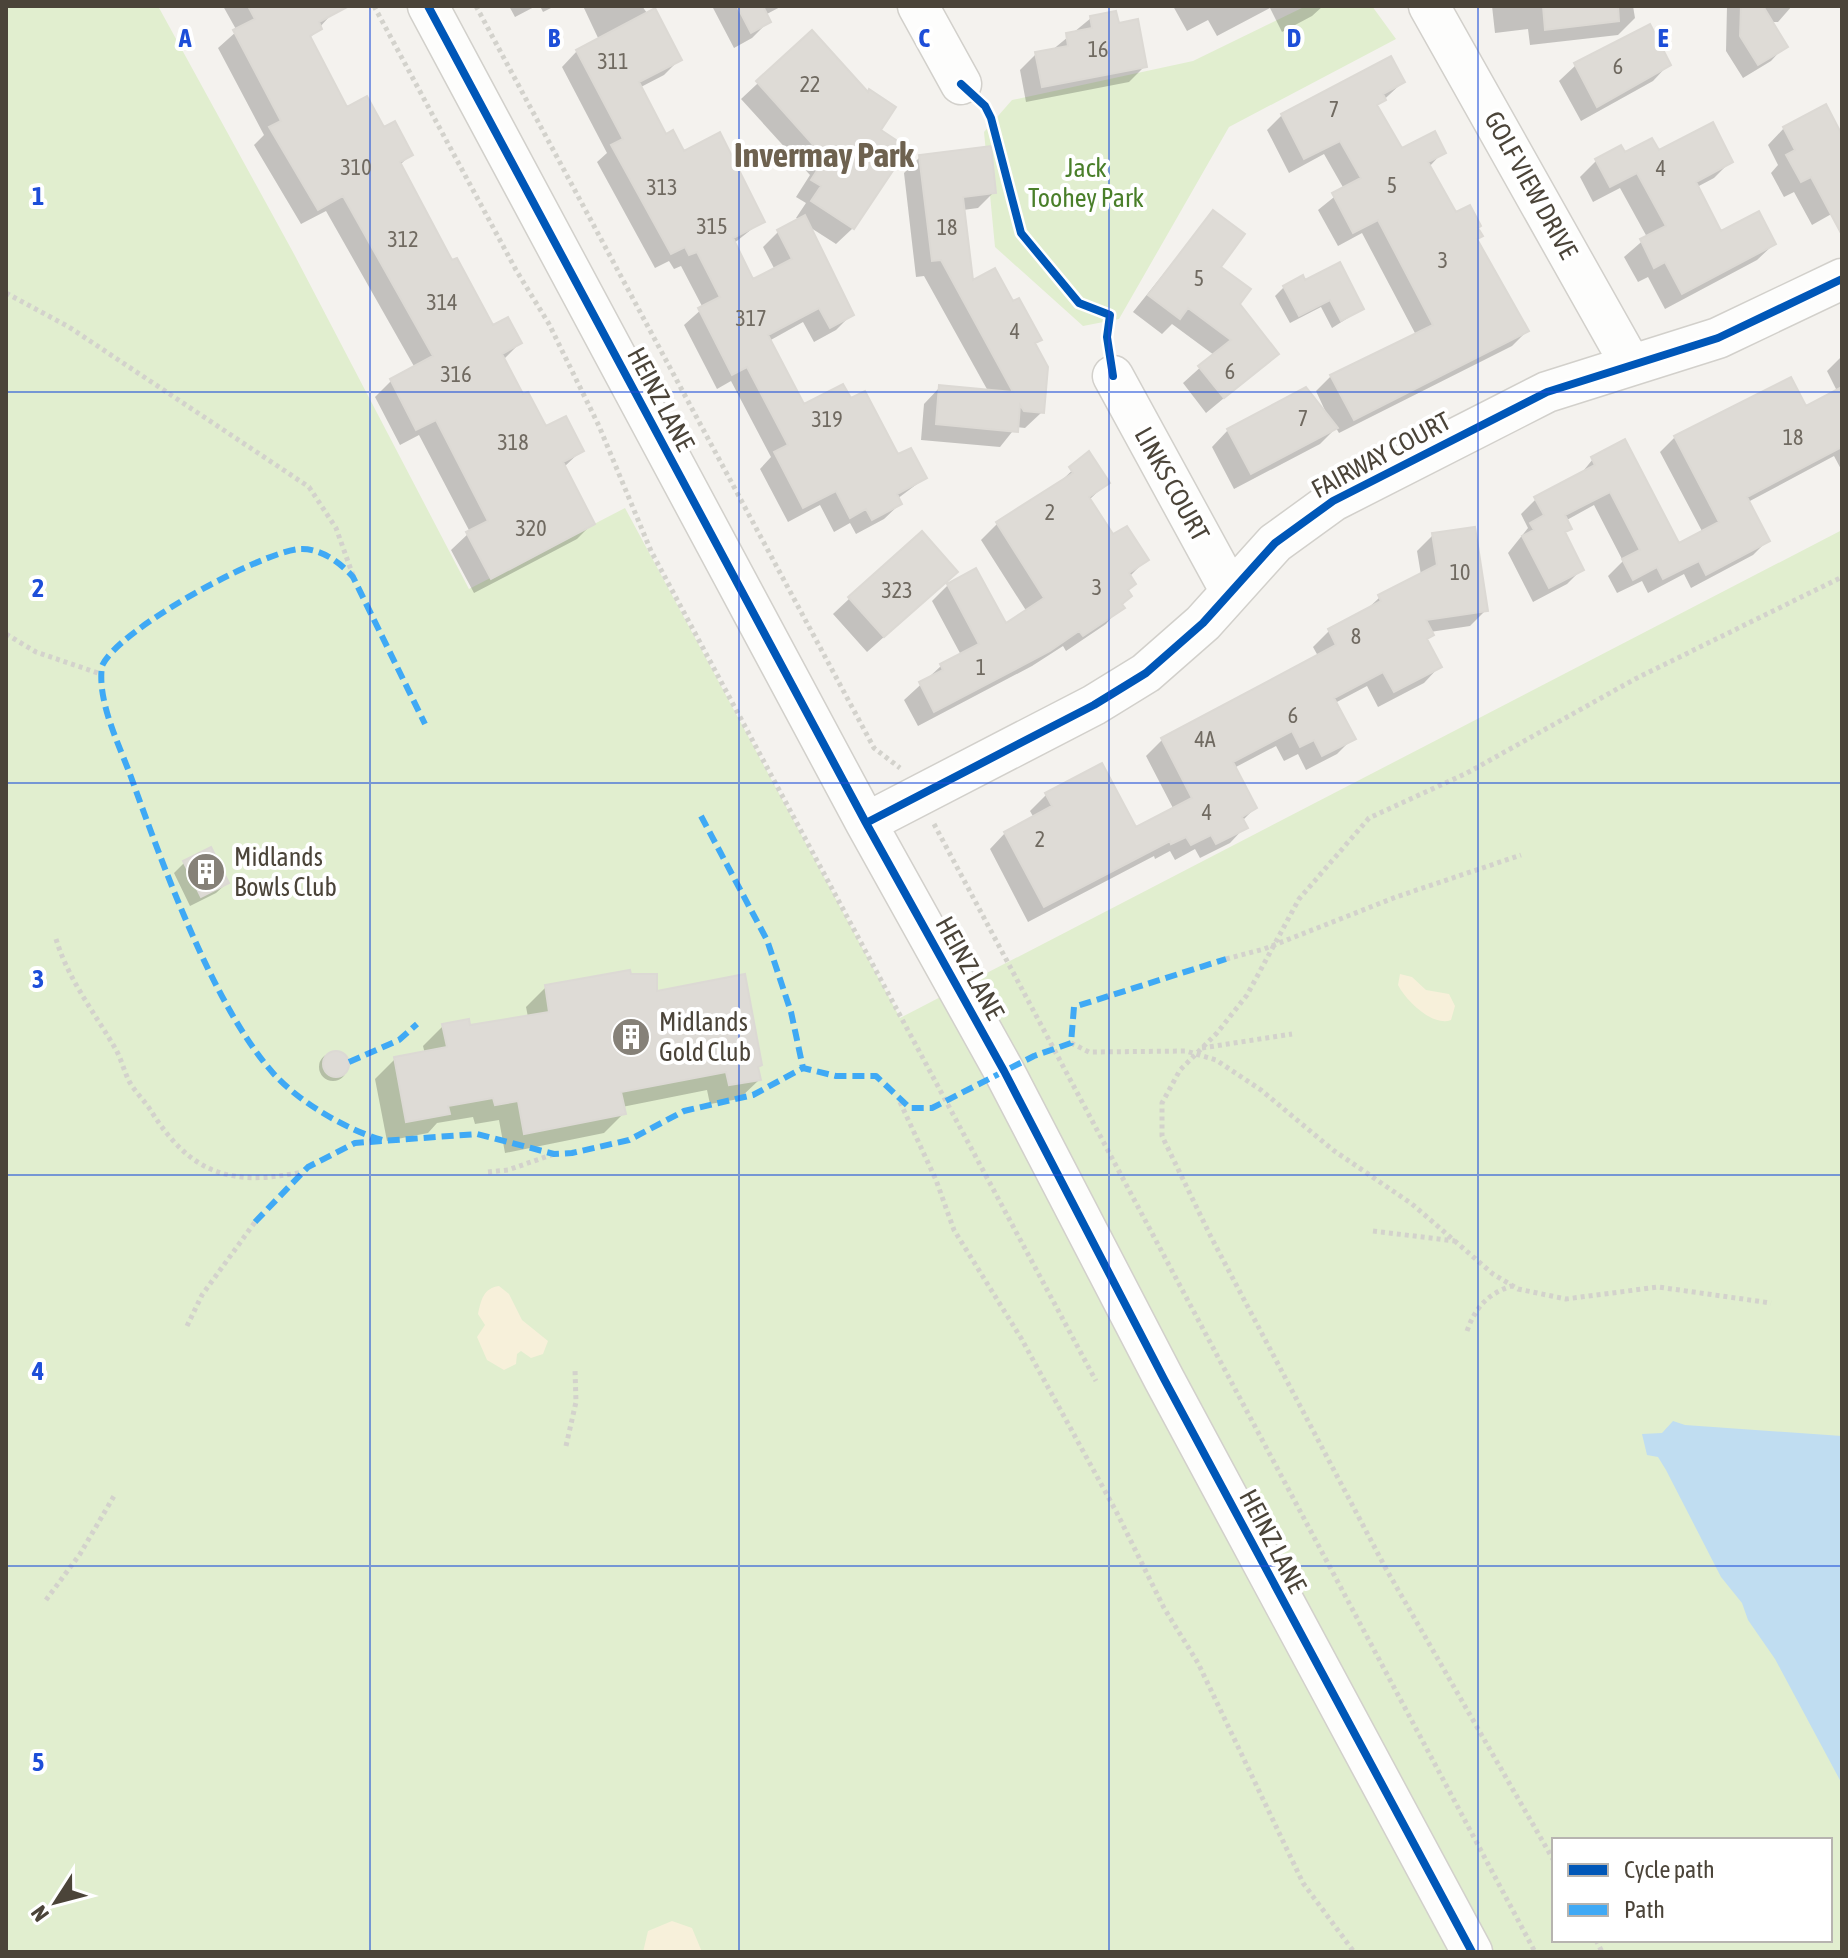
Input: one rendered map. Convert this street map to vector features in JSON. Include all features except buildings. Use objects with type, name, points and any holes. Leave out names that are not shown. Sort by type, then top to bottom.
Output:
[{"type":"street","name":"HEINZ LANE","points":[[428,6],[866,823],[1004,1071],[1164,1379],[1472,1952]]},
{"type":"street","points":[[918,6],[961,84]]},
{"type":"street","name":"GOLF VIEW DRIVE","points":[[1429,6],[1631,365]]},
{"type":"street","name":"FAIRWAY COURT","points":[[866,823],[1126,686],[1187,639],[1275,543],[1333,501],[1536,397],[1718,338],[1842,279]]},
{"type":"street","name":"LINKS COURT","points":[[1113,376],[1231,592]]},
{"type":"path","points":[[374,6],[516,270],[549,324],[599,426],[651,551],[1096,1381]]},
{"type":"path","points":[[476,6],[874,748],[904,771],[918,795],[1535,1952]]},
{"type":"path","points":[[6,293],[69,327],[309,487],[336,528],[355,581]]},
{"type":"path","points":[[1552,1858],[1362,1526],[1167,1147],[1160,1121],[1162,1103],[1175,1077],[1232,1016],[1306,890],[1369,818],[1467,773],[1635,679],[1842,577]]},
{"type":"path","points":[[6,634],[36,652],[101,674]]},
{"type":"path","points":[[1226,959],[1277,943],[1451,877],[1521,855]]},
{"type":"path","points":[[56,939],[67,967],[117,1051],[131,1084],[183,1152],[214,1173],[232,1177],[267,1178],[302,1172]]},
{"type":"path","points":[[1071,1043],[1089,1052],[1109,1054],[1200,1050],[1292,1034]]},
{"type":"path","points":[[1200,1050],[1261,1090],[1333,1150],[1412,1204],[1493,1274],[1513,1286],[1534,1294],[1566,1299],[1643,1287],[1771,1303]]},
{"type":"path","points":[[900,1102],[936,1180],[954,1230],[1008,1316],[1111,1501],[1164,1608],[1198,1663],[1303,1883],[1354,1952]]},
{"type":"path","points":[[488,1172],[508,1170],[554,1154]]},
{"type":"path","points":[[187,1326],[202,1295],[255,1222]]},
{"type":"path","points":[[1373,1231],[1456,1241]]},
{"type":"path","points":[[1467,1331],[1475,1312],[1490,1296],[1513,1286]]},
{"type":"path","points":[[566,1446],[576,1402],[575,1370]]},
{"type":"path","points":[[46,1600],[80,1554],[114,1496]]},
{"type":"green space","points":[[6,6],[158,6],[294,254],[469,589],[625,508],[900,1018],[1842,530],[1842,1952],[6,1952]]},
{"type":"green space","name":"Jack Toohey Park","points":[[1306,6],[1372,6],[1396,39],[1229,127],[1119,319],[1083,326],[995,247],[984,132],[1012,100],[1193,61]]},
{"type":"sand","points":[[1400,974],[1412,977],[1426,990],[1449,994],[1455,1006],[1451,1020],[1436,1020],[1414,1005],[1398,985]]},
{"type":"sand","points":[[499,1286],[509,1294],[522,1320],[548,1341],[543,1354],[531,1358],[521,1351],[517,1354],[516,1364],[504,1370],[487,1360],[477,1337],[485,1325],[478,1314],[482,1300],[489,1289]]},
{"type":"sand","points":[[672,1921],[692,1928],[702,1952],[643,1952],[648,1931]]},
{"type":"water","points":[[1673,1421],[1685,1425],[1842,1436],[1842,1784],[1775,1659],[1748,1620],[1742,1603],[1721,1577],[1666,1470],[1658,1457],[1647,1455],[1642,1434],[1662,1433]]},
{"type":"marked path","points":[[382,1140],[338,1122],[284,1084],[251,1044],[230,1010],[191,932],[115,737],[103,694],[102,666],[113,651],[134,633],[192,595],[254,563],[281,553],[307,549],[329,557],[353,577],[425,724]]},
{"type":"marked path","points":[[701,816],[767,940],[791,1012],[803,1068],[836,1076],[876,1076],[910,1108],[932,1108],[1034,1056],[1071,1043],[1074,1007],[1226,959]]},
{"type":"marked path","points":[[349,1062],[399,1040],[417,1024]]},
{"type":"marked path","points":[[255,1222],[308,1167],[355,1143],[477,1134],[554,1154],[572,1153],[629,1140],[684,1111],[753,1095],[803,1068]]},
{"type":"cycle path","points":[[428,6],[866,823],[1004,1071],[1164,1379],[1472,1952]]},
{"type":"cycle path","points":[[961,84],[985,106],[991,118],[1021,233],[1079,303],[1110,315],[1107,337],[1113,376]]},
{"type":"cycle path","points":[[866,823],[1094,705],[1146,673],[1203,623],[1275,543],[1333,501],[1547,392],[1718,338],[1842,279]]},
{"type":"place","name":"Midlands Bowls Club","points":[[206,872]]},
{"type":"place","name":"Midlands Gold Club","points":[[631,1037]]},
{"type":"district","name":"Invermay Park","points":[[824,154]]}]
